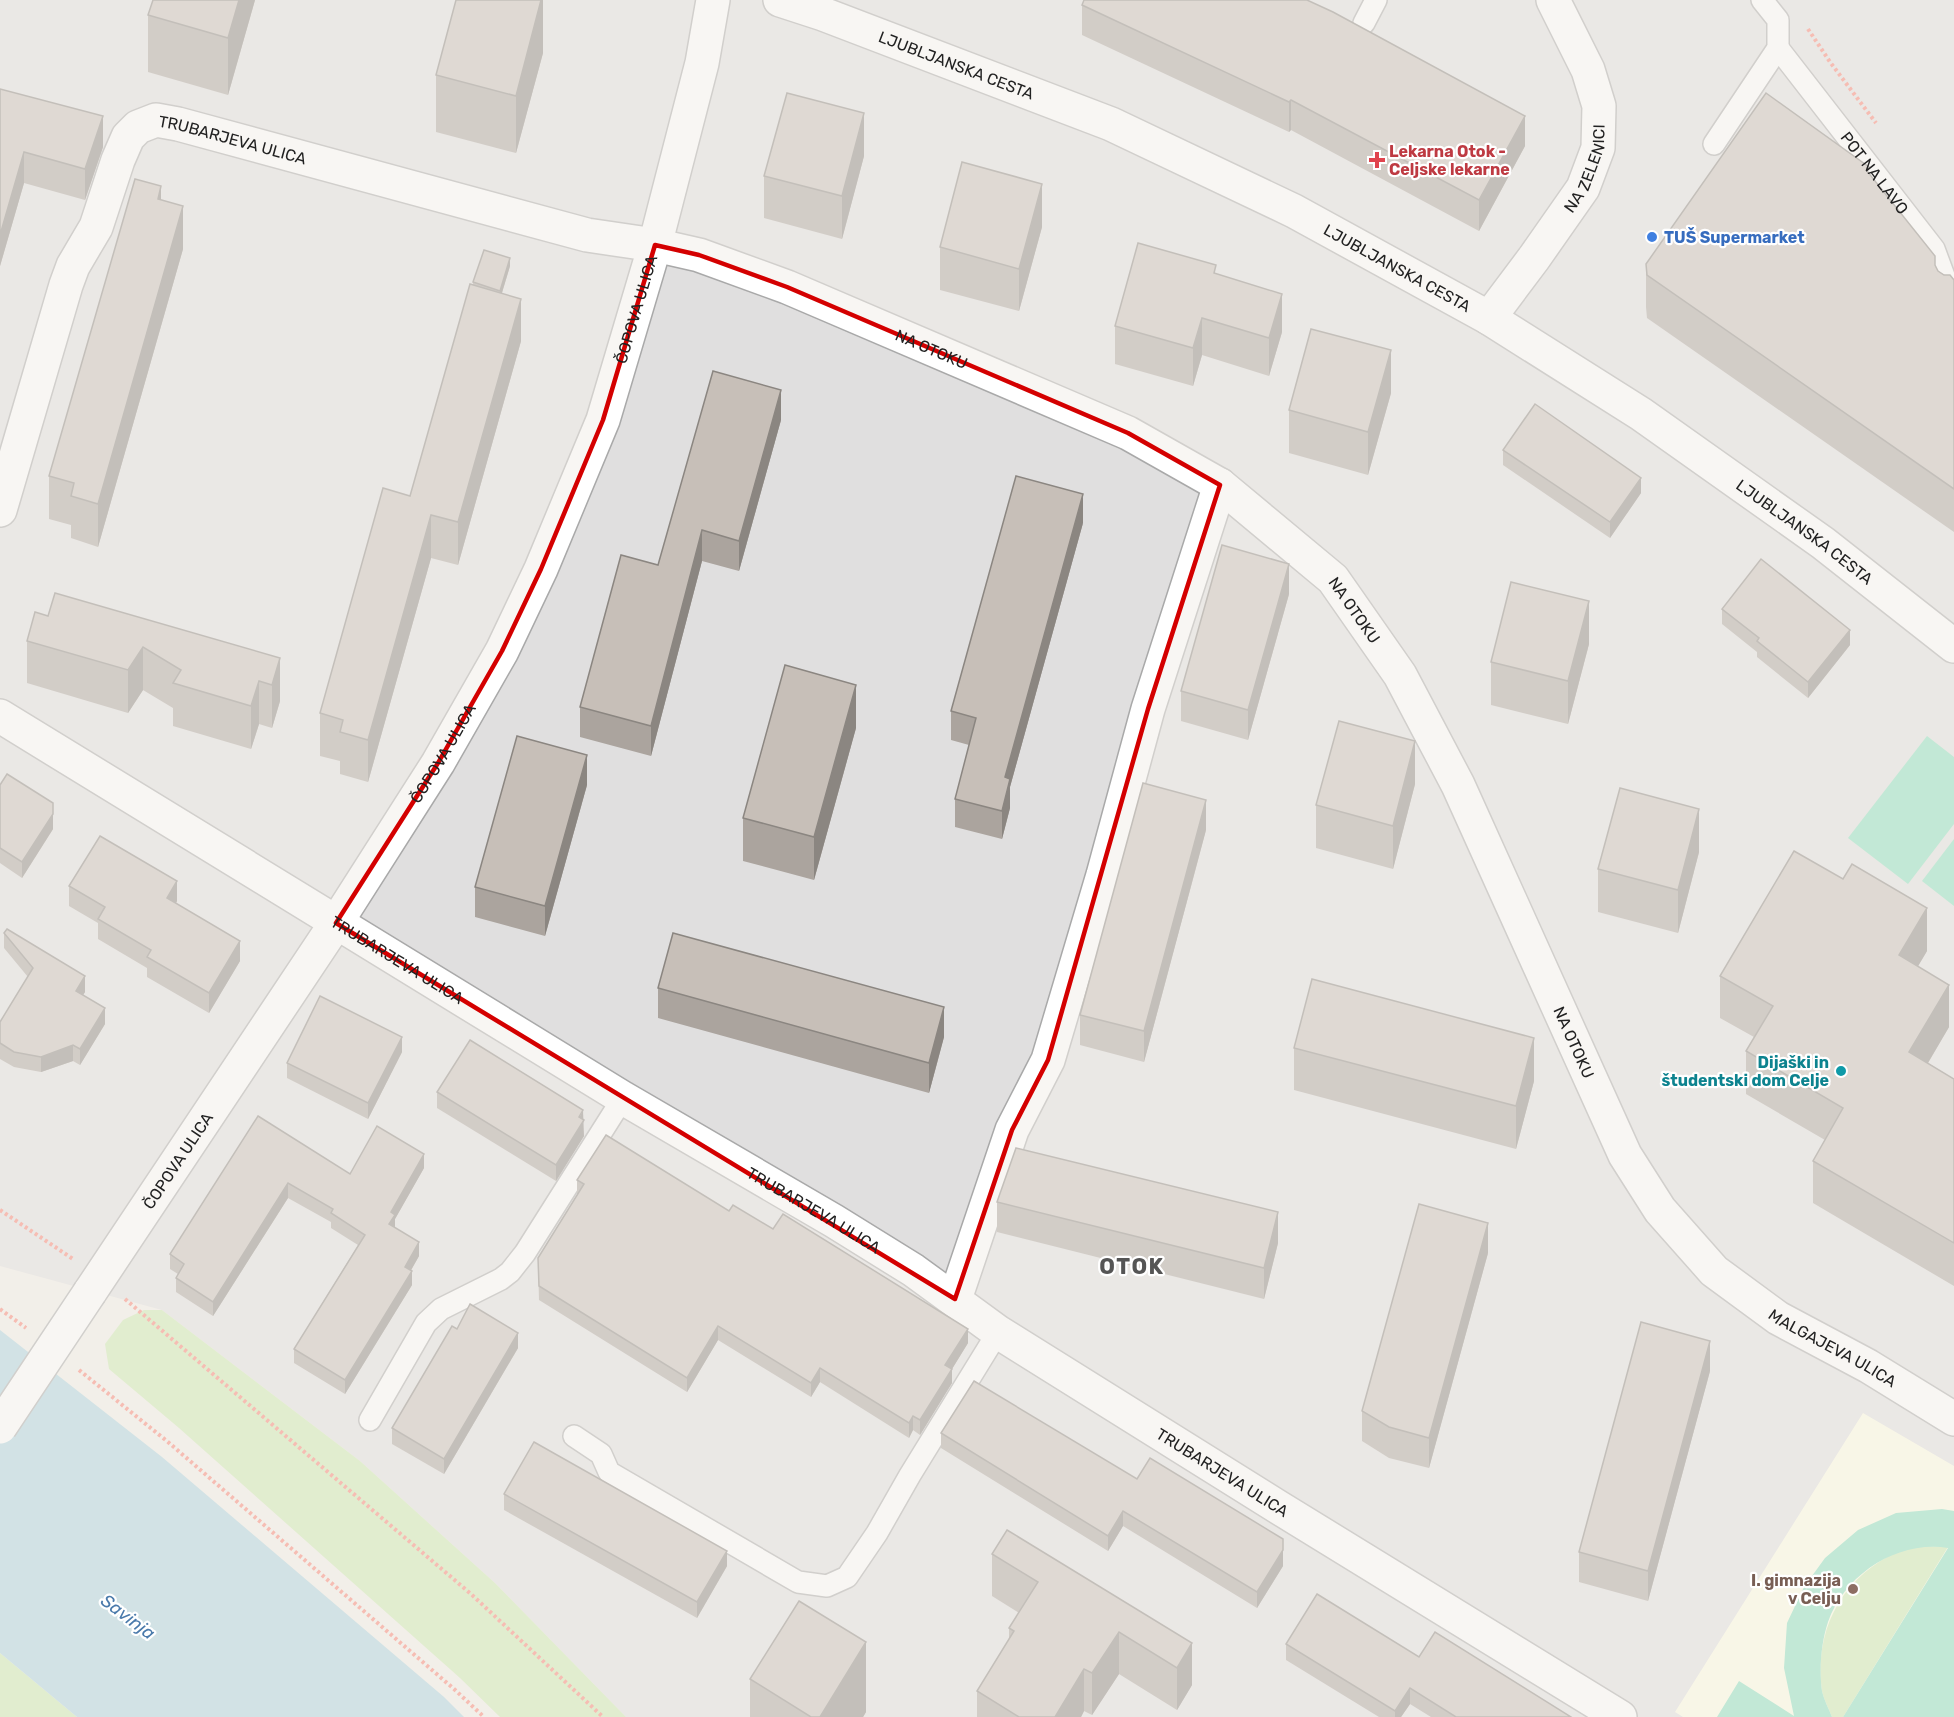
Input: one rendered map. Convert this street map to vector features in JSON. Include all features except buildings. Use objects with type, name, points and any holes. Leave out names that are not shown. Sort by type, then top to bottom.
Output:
[{"type":"street","name":"ČOPOVA ULICA","points":[[0,1427],[336,922],[438,763],[502,651],[531,590],[603,420],[655,245],[702,63],[713,0]]},
{"type":"street","name":"LJUBLJANSKA CESTA","points":[[780,0],[823,14],[1111,124],[1294,211],[1489,318],[1641,414],[1823,543],[1954,646]]},
{"type":"street","name":"NA ZELENICI","points":[[1489,318],[1583,188],[1598,148],[1599,106],[1588,70],[1552,0]]},
{"type":"street","name":"TRUBARJEVA ULICA","points":[[0,510],[73,266],[96,227],[128,137],[138,127],[156,120],[178,124],[587,235],[655,245],[699,255]]},
{"type":"street","name":"NA OTOKU","points":[[699,255],[787,287],[1128,433],[1220,485],[1333,579],[1400,675],[1458,785],[1625,1155],[1660,1210],[1714,1271]]},
{"type":"street","points":[[955,1299],[1012,1130],[1048,1060],[1103,875],[1148,709],[1220,485]]},
{"type":"street","name":"TRUBARJEVA ULICA","points":[[0,716],[623,1098],[913,1270],[998,1332],[1620,1717]]},
{"type":"street","name":"MALGAJEVA ULICA","points":[[1714,1271],[1778,1318],[1868,1366],[1954,1419]]},
{"type":"lane","points":[[1364,23],[1376,0]]},
{"type":"lane","points":[[1714,144],[1778,48],[1778,20],[1762,0]]},
{"type":"lane","name":"POT NA LAVO","points":[[1778,48],[1934,249],[1950,292],[1947,305]]},
{"type":"lane","points":[[370,1420],[426,1323],[449,1304],[501,1279],[510,1272],[525,1253],[623,1098]]},
{"type":"lane","points":[[574,1436],[601,1454],[609,1472],[798,1582],[827,1586],[847,1576],[877,1533],[998,1332]]},
{"type":"path","name":"POT NA LAVO","points":[[1804,24],[1878,126]]},
{"type":"path","points":[[0,1210],[77,1262],[88,1247],[110,1263]]},
{"type":"path","points":[[123,1297],[471,1594],[603,1717]]},
{"type":"path","points":[[0,1309],[32,1333]]},
{"type":"path","points":[[77,1368],[168,1442],[484,1717]]},
{"type":"highlighted area","points":[[655,245],[699,255],[787,287],[1128,433],[1220,485],[1148,709],[1048,1060],[1012,1130],[955,1299],[336,923],[438,763],[502,651],[541,569],[603,420]]},
{"type":"shaded area","points":[[0,0],[1954,0],[1954,1717],[626,1717],[495,1583],[360,1461],[162,1310],[0,1266]]},
{"type":"shaded area","name":"I. gimnazija v Celju","points":[[1863,1413],[1954,1466],[1954,1717],[1683,1717],[1675,1712]]},
{"type":"green space","points":[[1927,736],[1954,757],[1954,824],[1908,884],[1848,838]]},
{"type":"green space","points":[[1954,839],[1954,906],[1922,881]]},
{"type":"green space","points":[[144,1310],[162,1310],[360,1461],[495,1583],[626,1717],[500,1717],[460,1678],[179,1428],[109,1369],[105,1344],[123,1320]]},
{"type":"green space","points":[[1942,1509],[1954,1511],[1954,1717],[1843,1717],[1948,1548],[1929,1547],[1911,1549],[1876,1564],[1860,1575],[1836,1605],[1826,1630],[1821,1665],[1822,1691],[1832,1717],[1717,1717],[1739,1681],[1794,1716],[1784,1668],[1787,1623],[1804,1587],[1825,1558],[1858,1530],[1896,1513]]},
{"type":"green space","points":[[1922,1546],[1948,1547],[1843,1717],[1832,1717],[1822,1691],[1821,1670],[1822,1649],[1834,1611],[1857,1579],[1873,1566],[1895,1553]]},
{"type":"green space","points":[[0,1653],[77,1717],[0,1717]]},
{"type":"water","name":"Savinja","points":[[0,1330],[162,1457],[444,1697],[464,1717],[77,1717],[0,1653]]},
{"type":"place","name":"Lekarna Otok - Celjske lekarne","points":[[1377,160]]},
{"type":"place","name":"TUŠ Supermarket","points":[[1652,237]]},
{"type":"place","name":"Dijaški in študentski dom Celje","points":[[1841,1071]]},
{"type":"place","name":"I. gimnazija v Celju","points":[[1853,1589]]},
{"type":"district","name":"OTOK","points":[[1132,1266]]}]
